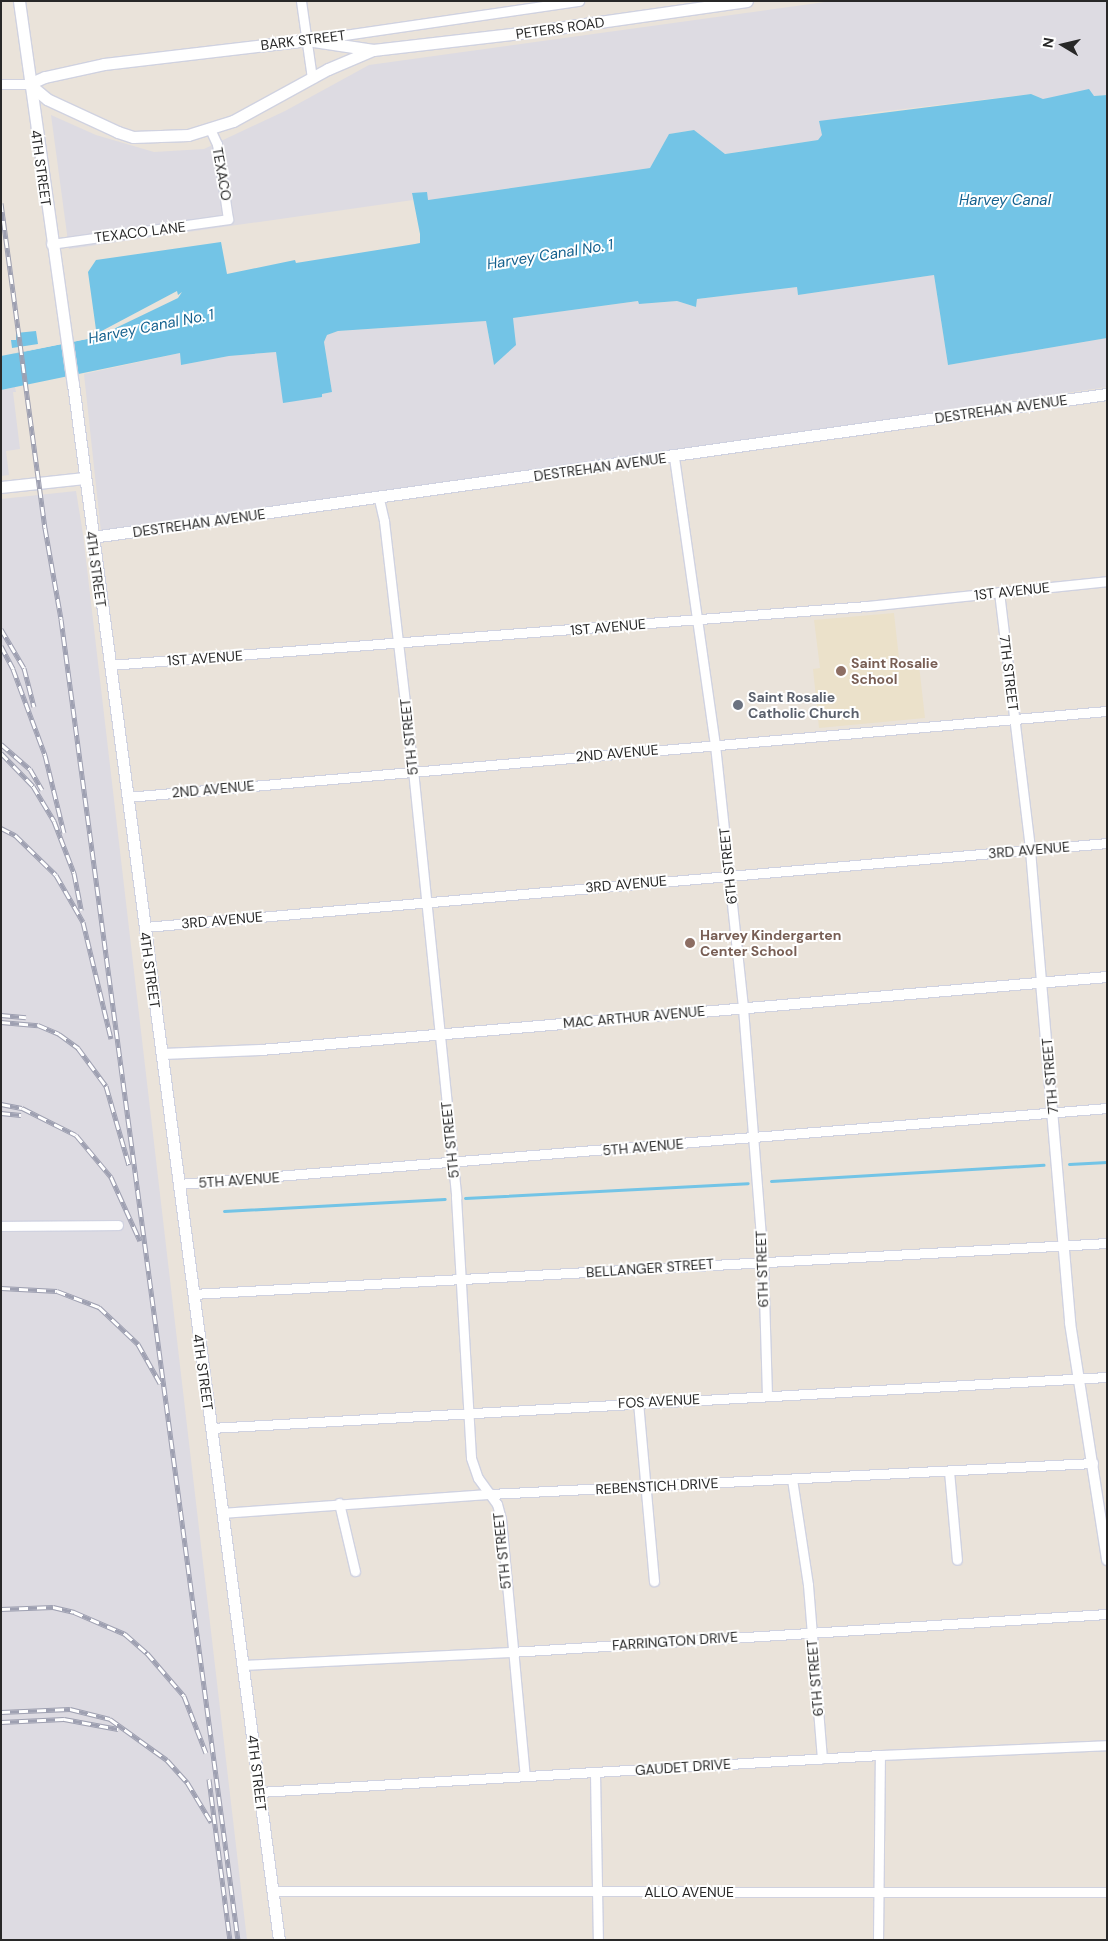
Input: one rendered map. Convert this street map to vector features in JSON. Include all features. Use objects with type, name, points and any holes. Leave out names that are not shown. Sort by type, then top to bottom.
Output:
[{"type":"main road","name":"4TH STREET","points":[[19,1],[73,384],[279,1940]]},
{"type":"main road","name":"PETERS ROAD","points":[[307,40],[373,50],[529,32],[747,1]]},
{"type":"main road","name":"BARK STREET","points":[[30,84],[45,77],[104,64],[307,40]]},
{"type":"main road","name":"PETERS ROAD","points":[[30,84],[48,99],[133,137],[188,135],[211,131],[312,78],[373,50]]},
{"type":"main road","name":"DESTREHAN AVENUE","points":[[92,537],[379,499],[1107,394]]},
{"type":"main road","points":[[1,487],[84,478]]},
{"type":"street","points":[[301,1],[312,78]]},
{"type":"street","name":"BARK STREET","points":[[307,40],[578,1]]},
{"type":"street","points":[[1,84],[30,84]]},
{"type":"street","name":"TEXACO","points":[[211,131],[218,152],[228,219]]},
{"type":"street","name":"TEXACO LANE","points":[[52,244],[228,219]]},
{"type":"street","name":"6TH STREET","points":[[674,457],[715,745],[743,1008],[764,1261],[767,1396]]},
{"type":"street","name":"5TH STREET","points":[[379,499],[384,521],[413,770],[452,1164],[461,1280],[471,1458],[478,1478],[497,1504],[501,1520],[511,1652],[525,1776]]},
{"type":"street","name":"1ST AVENUE","points":[[109,665],[698,620],[1107,580]]},
{"type":"street","name":"7TH STREET","points":[[999,592],[1030,850],[1070,1323],[1107,1560]]},
{"type":"street","name":"2ND AVENUE","points":[[127,797],[413,770],[1107,711]]},
{"type":"street","name":"3RD AVENUE","points":[[145,927],[426,901],[1107,844]]},
{"type":"street","name":"MAC ARTHUR AVENUE","points":[[162,1054],[261,1050],[439,1033],[1107,977]]},
{"type":"street","name":"5TH AVENUE","points":[[179,1184],[452,1164],[1107,1108]]},
{"type":"street","points":[[1,1226],[118,1224]]},
{"type":"street","name":"BELLANGER STREET","points":[[193,1294],[1107,1243]]},
{"type":"street","name":"FOS AVENUE","points":[[210,1428],[638,1402],[1107,1377]]},
{"type":"street","points":[[638,1402],[654,1581]]},
{"type":"street","name":"REBENSTICH DRIVE","points":[[222,1513],[490,1494],[1093,1462]]},
{"type":"street","points":[[949,1471],[957,1560]]},
{"type":"street","name":"6TH STREET","points":[[792,1479],[812,1632],[822,1758]]},
{"type":"street","points":[[338,1504],[356,1571]]},
{"type":"street","name":"FARRINGTON DRIVE","points":[[242,1664],[511,1652],[1107,1614]]},
{"type":"street","name":"GAUDET DRIVE","points":[[259,1792],[822,1758],[1107,1745]]},
{"type":"street","points":[[878,1940],[880,1755]]},
{"type":"street","points":[[595,1773],[598,1940]]},
{"type":"street","name":"ALLO AVENUE","points":[[272,1890],[1107,1892]]},
{"type":"shaded area","points":[[832,1],[1107,1],[1107,95],[1043,99],[1031,94],[861,114],[818,140],[724,154],[694,130],[669,134],[650,168],[427,200],[412,194],[413,200],[69,249],[51,115],[96,135],[154,152],[204,149],[285,111],[369,65]]},
{"type":"shaded area","points":[[934,275],[948,365],[1107,338],[1107,387],[365,496],[101,532],[84,374],[180,353],[181,365],[229,356],[276,352],[284,402],[321,397],[322,394],[332,392],[324,342],[327,335],[338,331],[486,321],[494,365],[512,318],[639,301],[639,304],[677,301],[696,307],[697,299],[797,287],[798,295]]},
{"type":"shaded area","points":[[15,387],[16,392],[13,392],[20,449],[6,451],[9,475],[1,476],[1,390]]},
{"type":"shaded area","points":[[76,491],[83,534],[247,1940],[1,1940],[1,499]]},
{"type":"shaded area","points":[[894,613],[900,667],[919,665],[925,718],[819,728],[813,669],[820,668],[814,620]]},
{"type":"water","name":"Harvey Canal","points":[[1089,89],[1094,96],[1107,95],[1107,338],[948,365],[934,275],[798,295],[797,287],[697,299],[696,307],[677,301],[639,304],[638,301],[513,318],[516,345],[494,365],[486,321],[338,331],[327,335],[324,342],[332,392],[322,394],[322,397],[283,403],[276,352],[229,356],[181,365],[180,353],[1,390],[1,356],[97,337],[88,272],[96,260],[221,242],[227,274],[295,260],[296,263],[415,244],[420,243],[420,234],[412,193],[427,192],[428,200],[650,168],[669,134],[694,130],[725,154],[818,140],[822,135],[819,121],[1031,94],[1043,99]]},
{"type":"water","points":[[36,331],[38,344],[12,348],[11,340],[16,340],[16,333]]},
{"type":"pier","points":[[177,291],[178,295],[182,292],[178,298],[97,337],[13,354],[96,334]]},
{"type":"waterway","points":[[1069,1164],[1107,1162]]},
{"type":"waterway","points":[[771,1181],[1044,1165]]},
{"type":"waterway","points":[[465,1198],[748,1183]]},
{"type":"waterway","points":[[224,1211],[445,1199]]},
{"type":"railway","points":[[1,203],[45,528],[61,619],[238,1940]]},
{"type":"railway","points":[[1,629],[24,668],[34,707]]},
{"type":"railway","points":[[1,646],[13,669],[45,755],[64,833]]},
{"type":"railway","points":[[1,744],[30,769],[42,790]]},
{"type":"railway","points":[[1,753],[33,786],[54,821],[74,873],[81,910]]},
{"type":"railway","points":[[1,828],[15,835],[56,875],[83,922],[111,1039]]},
{"type":"railway","points":[[1,1015],[26,1017]]},
{"type":"railway","points":[[1,1022],[38,1025],[59,1034],[78,1048],[106,1086],[129,1165]]},
{"type":"railway","points":[[1,1104],[22,1108],[76,1135],[111,1177],[140,1241]]},
{"type":"railway","points":[[1,1113],[21,1115]]},
{"type":"railway","points":[[1,1288],[57,1291],[99,1307],[138,1344],[160,1383]]},
{"type":"railway","points":[[1,1609],[53,1607],[74,1612],[125,1634],[147,1653],[184,1696],[206,1753]]},
{"type":"railway","points":[[1,1712],[70,1709],[110,1719],[167,1760],[187,1782],[211,1822]]},
{"type":"railway","points":[[1,1722],[64,1719],[118,1729]]},
{"type":"railway","points":[[209,1779],[230,1940]]},
{"type":"place","name":"Saint Rosalie School","points":[[841,671]]},
{"type":"place","name":"Saint Rosalie Catholic Church","points":[[738,705]]},
{"type":"place","name":"Harvey Kindergarten Center School","points":[[690,943]]},
{"type":"water label","name":"Harvey Canal No. 1","points":[[550,255]]},
{"type":"water label","name":"Harvey Canal No. 1","points":[[151,327]]}]
